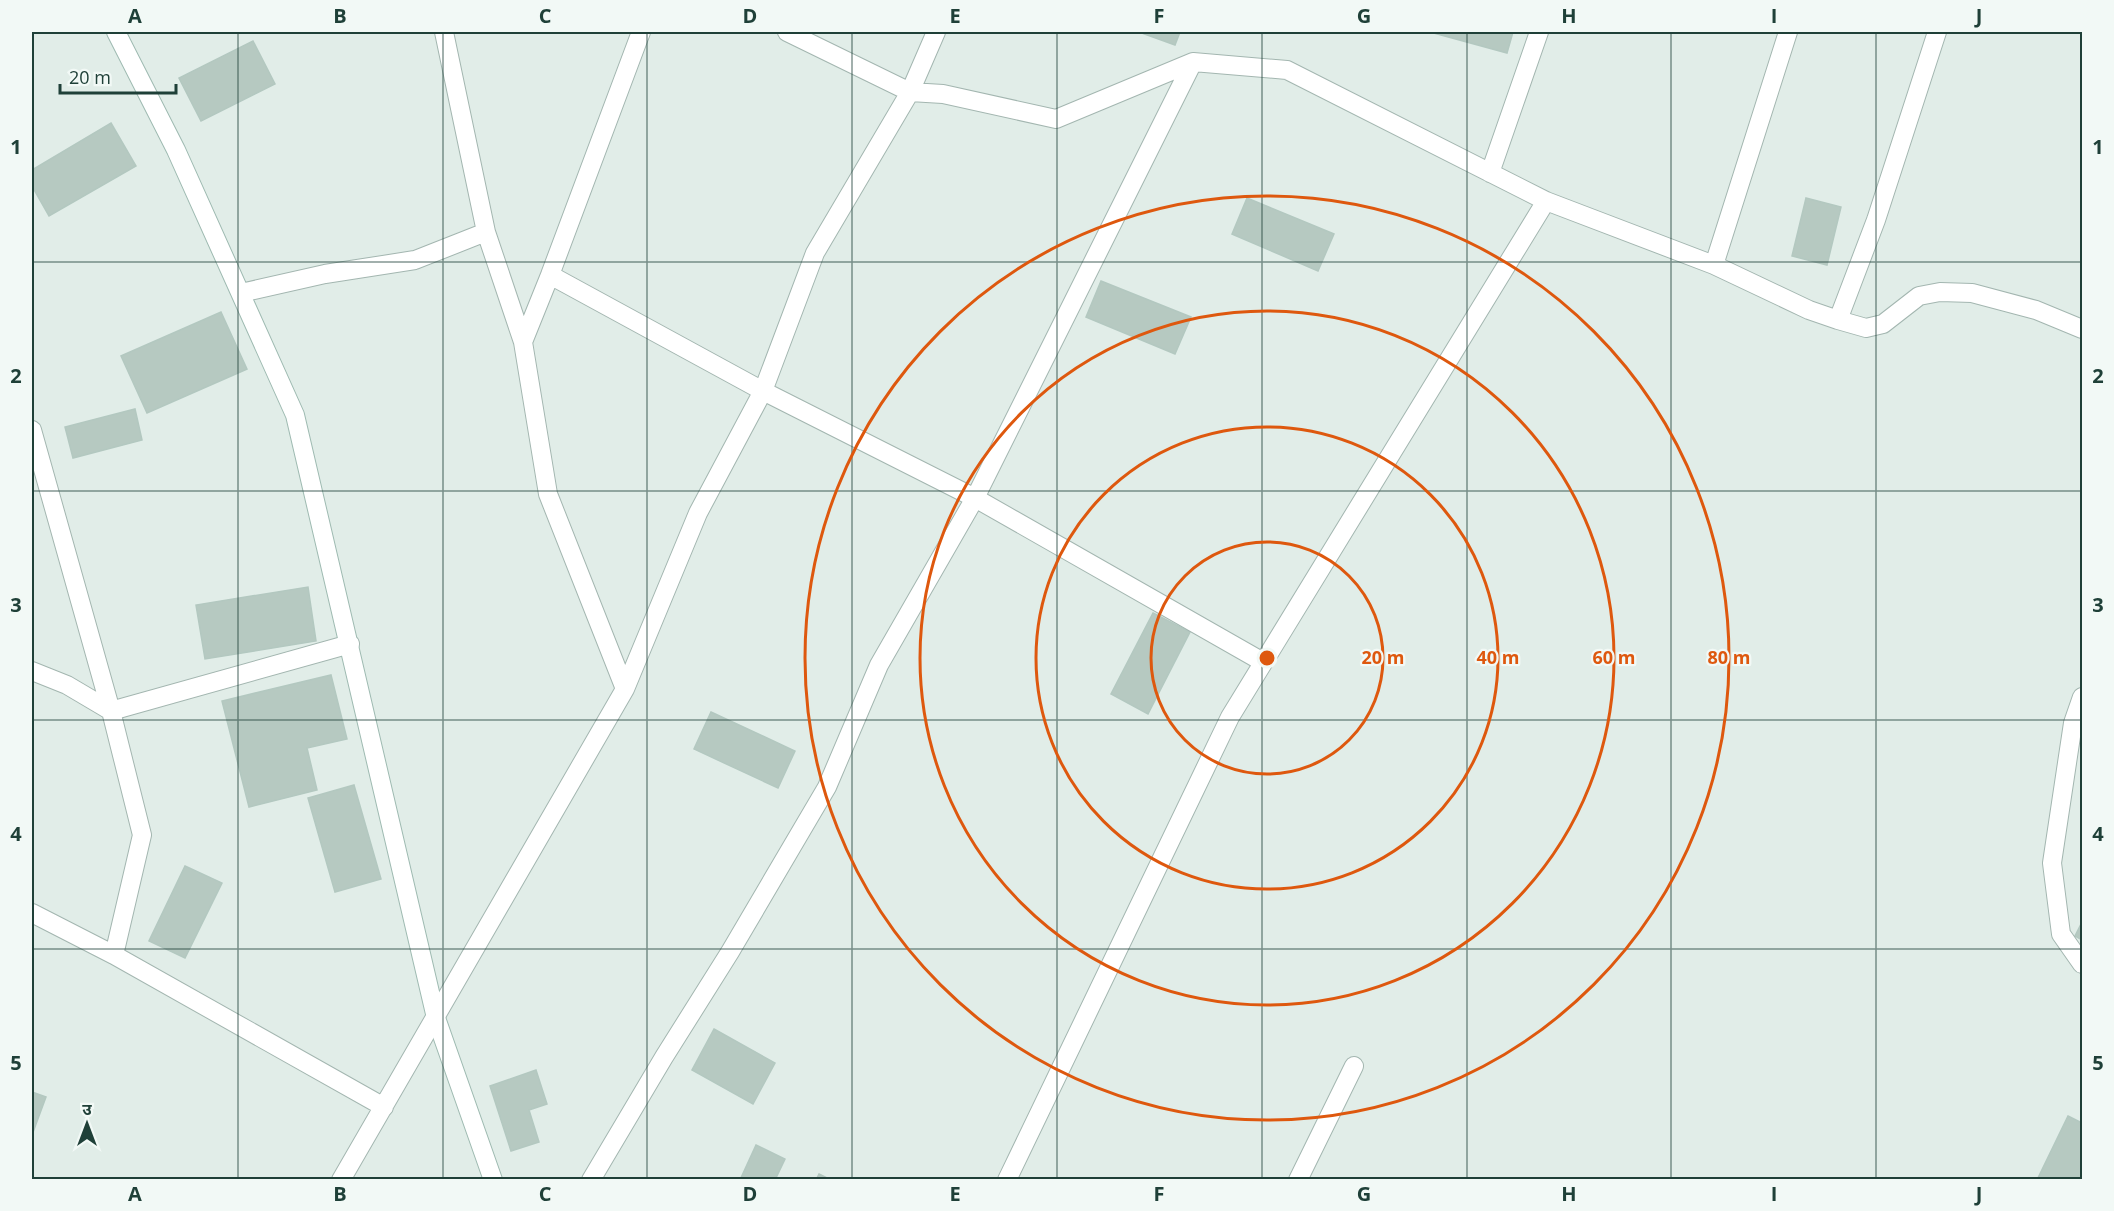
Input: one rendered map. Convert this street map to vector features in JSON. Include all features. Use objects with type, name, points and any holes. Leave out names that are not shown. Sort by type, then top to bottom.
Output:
[{"type":"street","points":[[116,32],[176,150],[295,415],[436,1018],[494,1179]]},
{"type":"street","points":[[444,32],[486,232],[523,342],[548,494],[625,689]]},
{"type":"street","points":[[523,342],[640,32]]},
{"type":"street","points":[[787,32],[910,92],[943,94],[1056,119],[1193,62],[1287,70],[1546,201],[1714,265],[1809,310],[1838,321],[1866,328],[1883,324],[1919,296],[1951,292],[1972,293],[2036,310],[2082,329]]},
{"type":"street","points":[[342,1179],[625,689],[698,513],[763,391],[815,253],[910,92],[936,32]]},
{"type":"street","points":[[1490,173],[1539,32]]},
{"type":"street","points":[[1714,265],[1788,32]]},
{"type":"street","points":[[1838,321],[1876,220],[1937,32]]},
{"type":"street","points":[[591,1179],[730,952],[827,787],[879,665],[975,498],[1193,62]]},
{"type":"street","points":[[1008,1179],[1230,717],[1546,201]]},
{"type":"street","points":[[241,293],[325,274],[415,260],[486,232]]},
{"type":"street","points":[[550,275],[763,391],[975,498],[1263,662]]},
{"type":"street","points":[[32,430],[111,711],[142,835],[114,955]]},
{"type":"street","points":[[32,671],[68,685],[111,711],[350,644]]},
{"type":"street","points":[[2082,697],[2073,723],[2052,863],[2061,934],[2082,964]]},
{"type":"street","points":[[32,913],[114,955],[384,1107]]},
{"type":"street","points":[[1298,1179],[1354,1066]]},
{"type":"building","points":[[1139,32],[1180,32],[1175,45]]},
{"type":"building","points":[[1430,32],[1513,32],[1507,53]]},
{"type":"building","points":[[253,41],[275,84],[201,121],[179,78]]},
{"type":"building","points":[[111,123],[136,166],[49,216],[32,186],[32,170]]},
{"type":"building","points":[[1247,198],[1334,234],[1318,271],[1232,234]]},
{"type":"building","points":[[1806,198],[1841,207],[1827,265],[1792,256]]},
{"type":"building","points":[[1101,281],[1191,317],[1175,354],[1086,317]]},
{"type":"building","points":[[221,312],[247,369],[147,413],[121,356]]},
{"type":"building","points":[[135,409],[142,440],[73,458],[65,427]]},
{"type":"building","points":[[308,587],[316,641],[205,659],[196,605]]},
{"type":"building","points":[[1153,613],[1190,632],[1148,714],[1111,694]]},
{"type":"building","points":[[331,675],[347,739],[307,748],[317,790],[249,807],[222,701]]},
{"type":"building","points":[[711,712],[795,751],[778,788],[694,749]]},
{"type":"building","points":[[354,785],[381,879],[335,892],[308,798]]},
{"type":"building","points":[[185,866],[222,883],[185,958],[149,941]]},
{"type":"building","points":[[2082,922],[2082,940],[2075,936]]},
{"type":"building","points":[[714,1029],[775,1063],[753,1104],[692,1070]]},
{"type":"building","points":[[536,1070],[547,1104],[529,1110],[539,1142],[511,1151],[490,1086]]},
{"type":"building","points":[[32,1092],[46,1097],[32,1135]]},
{"type":"building","points":[[2068,1116],[2082,1123],[2082,1180],[2037,1180]]},
{"type":"building","points":[[756,1145],[785,1159],[775,1180],[740,1180]]},
{"type":"building","points":[[819,1174],[831,1180],[816,1180]]}]
